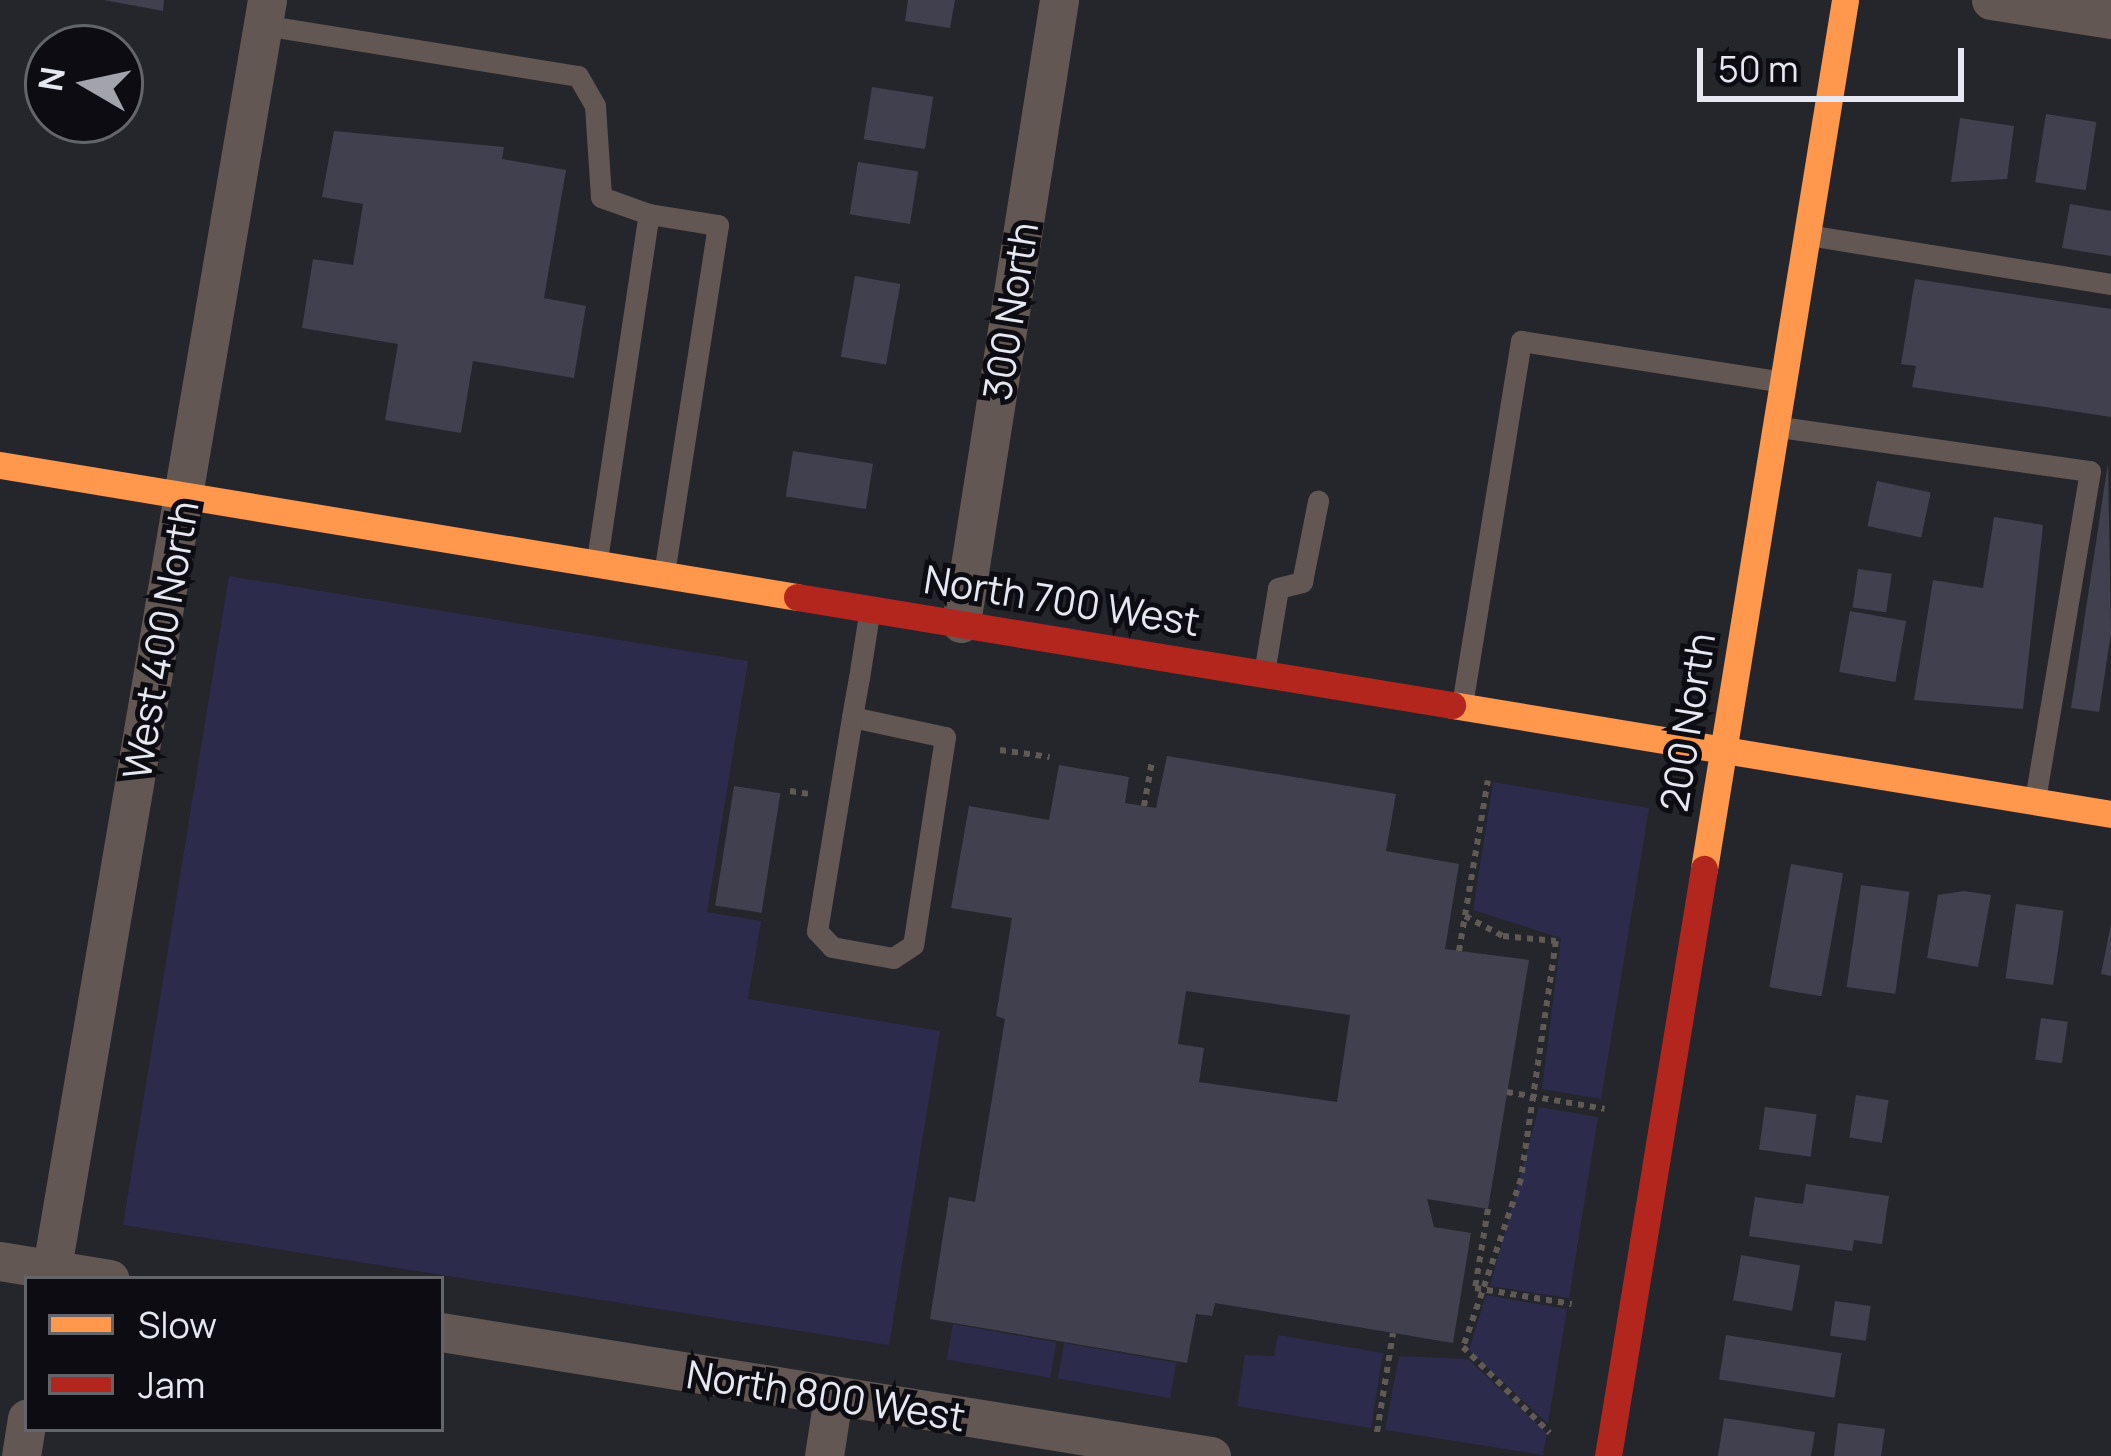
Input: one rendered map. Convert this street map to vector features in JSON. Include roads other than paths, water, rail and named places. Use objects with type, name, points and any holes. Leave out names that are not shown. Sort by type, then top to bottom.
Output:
[{"type":"street","name":"300 North","points":[[961,623],[1060,0]]},
{"type":"street","name":"200 North","points":[[1608,1456],[1845,0]]},
{"type":"street","points":[[1991,0],[2111,19]]},
{"type":"street","name":"West 400 North","points":[[51,1274],[265,13]]},
{"type":"street","name":"North 700 West","points":[[0,465],[2111,814]]},
{"type":"street","points":[[0,1261],[51,1274]]},
{"type":"street","name":"North 800 West","points":[[444,1332],[1199,1455]]},
{"type":"street","points":[[824,1456],[833,1397]]},
{"type":"lane","points":[[265,13],[578,76],[595,106],[601,197],[649,214],[718,225],[664,574]]},
{"type":"lane","points":[[596,562],[649,214]]},
{"type":"lane","points":[[1807,235],[2111,284]]},
{"type":"lane","points":[[1462,706],[1521,341],[1783,382]]},
{"type":"lane","points":[[1776,426],[2090,471],[2035,801]]},
{"type":"lane","points":[[1264,673],[1279,588],[1302,582],[1318,501]]},
{"type":"lane","points":[[852,717],[945,737],[914,945],[893,958],[832,947],[817,931],[852,717],[870,608]]}]
